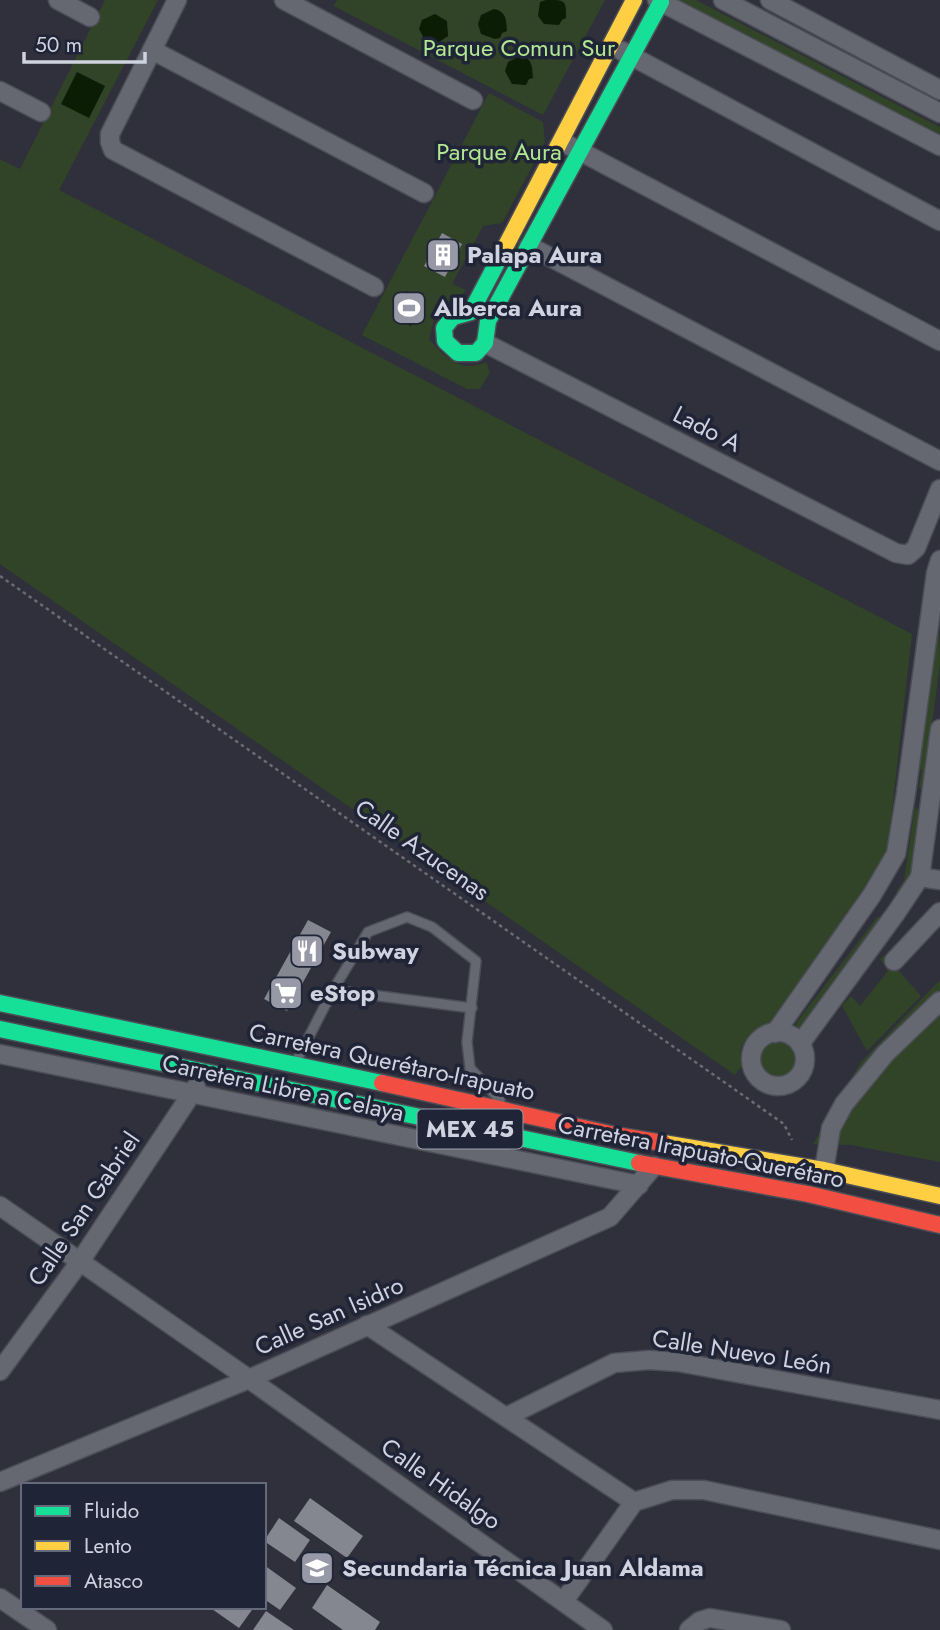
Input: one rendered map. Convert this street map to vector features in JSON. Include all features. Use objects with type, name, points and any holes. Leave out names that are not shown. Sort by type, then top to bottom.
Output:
[{"type":"main road","points":[[635,0],[471,312],[453,315],[445,326],[445,342],[458,353],[476,353],[485,343],[488,321],[633,57],[659,1]]},
{"type":"main road","name":"Carretera Querétaro-Irapuato","points":[[0,1003],[295,1063],[615,1135],[824,1170],[940,1196]]},
{"type":"main road","name":"Carretera Irapuato-Querétaro","points":[[0,1029],[592,1154],[808,1194],[940,1225]]},
{"type":"street","points":[[58,0],[90,17]]},
{"type":"street","points":[[177,0],[110,134],[113,150],[374,287]]},
{"type":"street","points":[[284,0],[473,100]]},
{"type":"street","points":[[723,0],[940,113]]},
{"type":"street","points":[[770,0],[940,90]]},
{"type":"street","points":[[659,1],[940,146]]},
{"type":"street","points":[[611,46],[940,220]]},
{"type":"street","points":[[152,50],[424,193]]},
{"type":"street","points":[[0,90],[41,112]]},
{"type":"street","points":[[561,141],[940,341]]},
{"type":"street","points":[[529,246],[940,461]]},
{"type":"street","name":"Lado A","points":[[485,343],[896,553],[908,555],[916,548],[940,489]]},
{"type":"street","points":[[775,1033],[793,1038],[800,1044],[804,1060],[799,1075],[786,1085],[770,1085],[757,1076],[752,1069],[751,1053],[760,1039],[775,1033],[872,895],[890,867],[898,846],[935,614],[936,573],[940,560]]},
{"type":"street","points":[[800,1044],[897,913],[920,877],[932,850],[940,729]]},
{"type":"street","points":[[920,877],[940,880]]},
{"type":"street","points":[[872,895],[897,913]]},
{"type":"street","points":[[894,961],[940,912]]},
{"type":"street","points":[[824,1170],[831,1128],[844,1104],[886,1054],[940,1001]]},
{"type":"street","name":"Carretera Libre a Celaya","points":[[0,1054],[639,1185]]},
{"type":"street","name":"Calle San Gabriel","points":[[0,1371],[79,1263],[206,1073]]},
{"type":"street","points":[[592,1154],[618,1210],[654,1166]]},
{"type":"street","name":"Calle Hidalgo","points":[[0,1206],[250,1379],[603,1630]]},
{"type":"street","name":"Calle San Isidro","points":[[0,1482],[250,1379],[610,1217],[618,1210]]},
{"type":"street","points":[[367,1325],[634,1502]]},
{"type":"street","name":"Calle Nuevo León","points":[[506,1417],[614,1363],[649,1360],[678,1362],[940,1410]]},
{"type":"street","points":[[564,1601],[634,1502],[672,1490],[704,1490],[940,1541]]},
{"type":"street","points":[[0,1598],[46,1630]]},
{"type":"street","points":[[689,1630],[700,1621],[710,1618],[781,1630]]},
{"type":"lane","points":[[295,1063],[333,990],[368,932],[407,917],[432,927],[476,961],[467,1042],[470,1068],[498,1098],[518,1113]]},
{"type":"lane","points":[[333,990],[472,1008]]},
{"type":"path","name":"Calle Azucenas","points":[[0,576],[784,1124],[805,1168]]},
{"type":"green space","points":[[105,0],[158,0],[59,190],[912,634],[888,847],[878,872],[769,1027],[746,1040],[741,1050],[743,1064],[735,1075],[0,564],[0,159],[20,169]]},
{"type":"green space","name":"Parque Comun Sur","points":[[337,0],[605,0],[543,115],[334,6]]},
{"type":"green space","points":[[669,0],[696,0],[940,127],[940,140]]},
{"type":"green space","name":"Parque Aura","points":[[489,93],[543,122],[545,142],[502,223],[483,226],[452,284],[466,290],[457,299],[443,303],[434,320],[429,339],[447,357],[461,365],[486,362],[490,372],[480,389],[467,389],[362,335]]},
{"type":"green space","points":[[939,632],[940,664],[923,791],[919,787],[922,770],[918,768]]},
{"type":"green space","points":[[915,807],[920,811],[912,879],[903,894],[896,892],[904,880]]},
{"type":"green space","points":[[878,916],[882,920],[802,1028],[796,1027],[796,1023]]},
{"type":"green space","points":[[885,955],[921,996],[867,1051],[842,1006],[851,996],[860,1006],[888,971],[880,959]]},
{"type":"green space","points":[[940,980],[940,1162],[851,1145],[813,1144],[861,1062]]},
{"type":"green space","points":[[777,1039],[785,1040],[791,1045],[796,1051],[796,1067],[791,1073],[785,1078],[777,1079],[769,1078],[763,1073],[758,1067],[757,1059],[758,1051],[763,1045],[769,1040]]},
{"type":"shaded area","points":[[540,2],[564,2],[566,18],[559,25],[544,24],[538,16]]},
{"type":"shaded area","points":[[494,9],[504,14],[507,31],[495,39],[481,34],[478,24],[481,15]]},
{"type":"shaded area","points":[[435,14],[447,21],[448,36],[436,44],[426,42],[419,29],[422,20]]},
{"type":"shaded area","points":[[520,56],[530,61],[532,67],[533,78],[529,79],[526,85],[512,84],[505,71],[508,62]]},
{"type":"shaded area","points":[[77,72],[105,86],[89,118],[61,104]]},
{"type":"shaded area","name":"Alberca Aura","points":[[407,291],[423,299],[411,326],[394,318]]},
{"type":"building","name":"Palapa Aura","points":[[442,233],[462,244],[445,277],[424,266]]},
{"type":"building","points":[[308,920],[331,932],[287,1011],[264,999]]},
{"type":"building","points":[[310,1498],[363,1536],[347,1558],[294,1521]]},
{"type":"building","points":[[279,1518],[310,1540],[295,1562],[266,1542]]},
{"type":"building","points":[[266,1566],[296,1588],[280,1610],[266,1600]]},
{"type":"building","points":[[327,1585],[380,1622],[375,1630],[343,1630],[312,1608]]},
{"type":"building","points":[[212,1609],[253,1609],[239,1628]]},
{"type":"building","points":[[266,1611],[294,1630],[253,1630]]},
{"type":"traffic: fast","points":[[500,257],[471,312],[453,317],[444,328],[445,341],[458,353],[476,353],[485,343],[488,321],[661,2]]},
{"type":"traffic: fast","points":[[0,1003],[382,1083]]},
{"type":"traffic: fast","points":[[0,1029],[639,1163]]},
{"type":"traffic: slow","points":[[500,257],[634,0]]},
{"type":"traffic: slow","points":[[663,1143],[824,1170],[940,1196]]},
{"type":"traffic: jam","points":[[382,1083],[615,1135],[663,1143]]},
{"type":"traffic: jam","points":[[639,1163],[808,1194],[940,1225]]},
{"type":"place","name":"Palapa Aura","points":[[443,255]]},
{"type":"place","name":"Alberca Aura","points":[[409,308]]},
{"type":"place","name":"Subway","points":[[307,951]]},
{"type":"place","name":"eStop","points":[[286,993]]},
{"type":"place","name":"Secundaria Técnica Juan Aldama","points":[[317,1568]]}]
